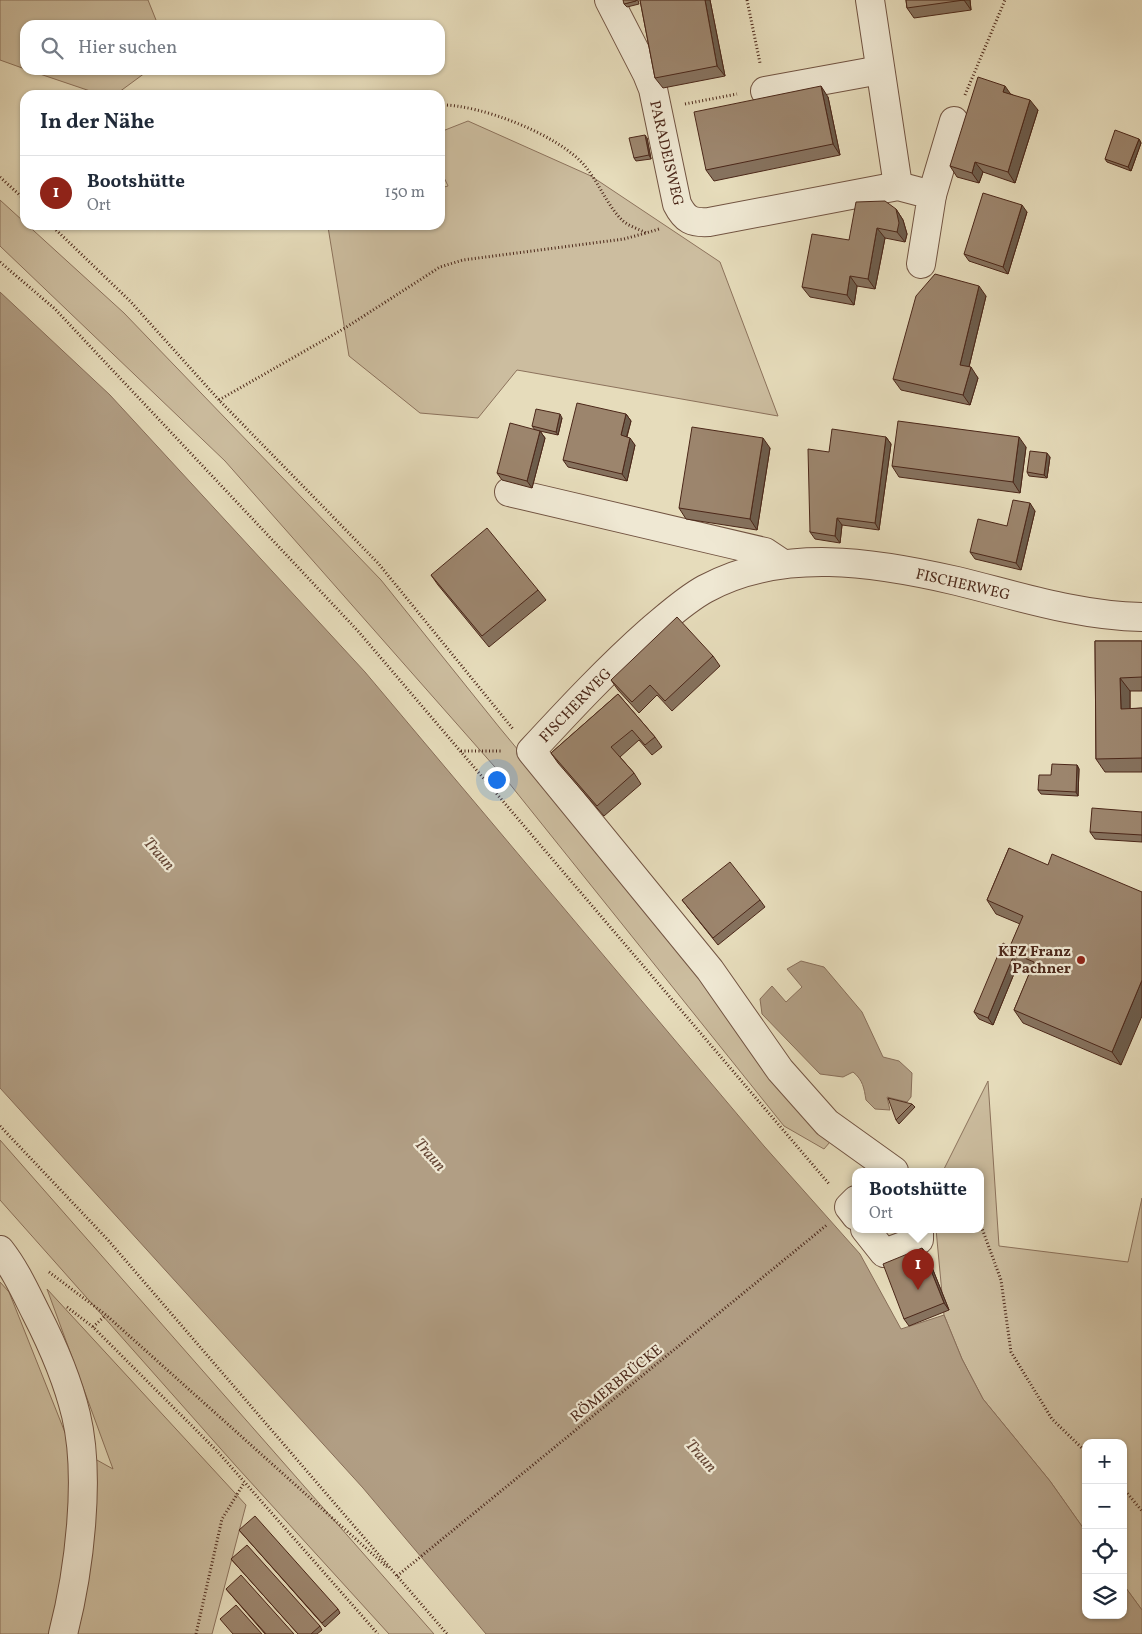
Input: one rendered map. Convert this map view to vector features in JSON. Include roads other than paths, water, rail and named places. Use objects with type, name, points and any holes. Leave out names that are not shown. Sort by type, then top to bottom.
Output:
[{"type":"street","name":"PARADEISWEG","points":[[609,0],[647,74],[657,109],[677,204],[688,220],[696,223],[709,222],[898,186],[932,195]]},
{"type":"street","points":[[870,0],[898,186]]},
{"type":"street","points":[[765,91],[880,70]]},
{"type":"street","points":[[921,264],[932,195],[954,121]]},
{"type":"street","points":[[509,492],[765,552],[783,564]]},
{"type":"street","name":"FISCHERWEG","points":[[886,1168],[827,1123],[780,1070],[710,970],[531,751],[627,652],[673,611],[705,589],[733,577],[783,564],[845,562],[886,567],[1075,610],[1116,616],[1142,617]]},
{"type":"street","points":[[868,1233],[884,1253],[919,1240],[919,1233]]},
{"type":"street","points":[[0,1250],[12,1265],[57,1352],[76,1417],[82,1455],[81,1511],[76,1561],[63,1634]]},
{"type":"water","name":"Traun","points":[[0,292],[110,395],[365,672],[764,1146],[860,1254],[901,1329],[944,1315],[962,1359],[983,1399],[1050,1481],[1082,1526],[1082,1619],[1127,1619],[1127,1589],[1142,1610],[1142,1634],[486,1634],[363,1488],[0,1088]]},
{"type":"water","points":[[801,961],[824,967],[862,1012],[883,1057],[899,1061],[912,1073],[911,1097],[907,1102],[887,1097],[890,1110],[875,1109],[866,1100],[861,1081],[853,1072],[843,1077],[820,1074],[762,1014],[760,999],[772,986],[786,1002],[802,987],[787,969]]},
{"type":"place","name":"KFZ Franz Pachner","points":[[1081,960]]},
{"type":"place","name":"Bootshütte","points":[[918,1290]]}]
